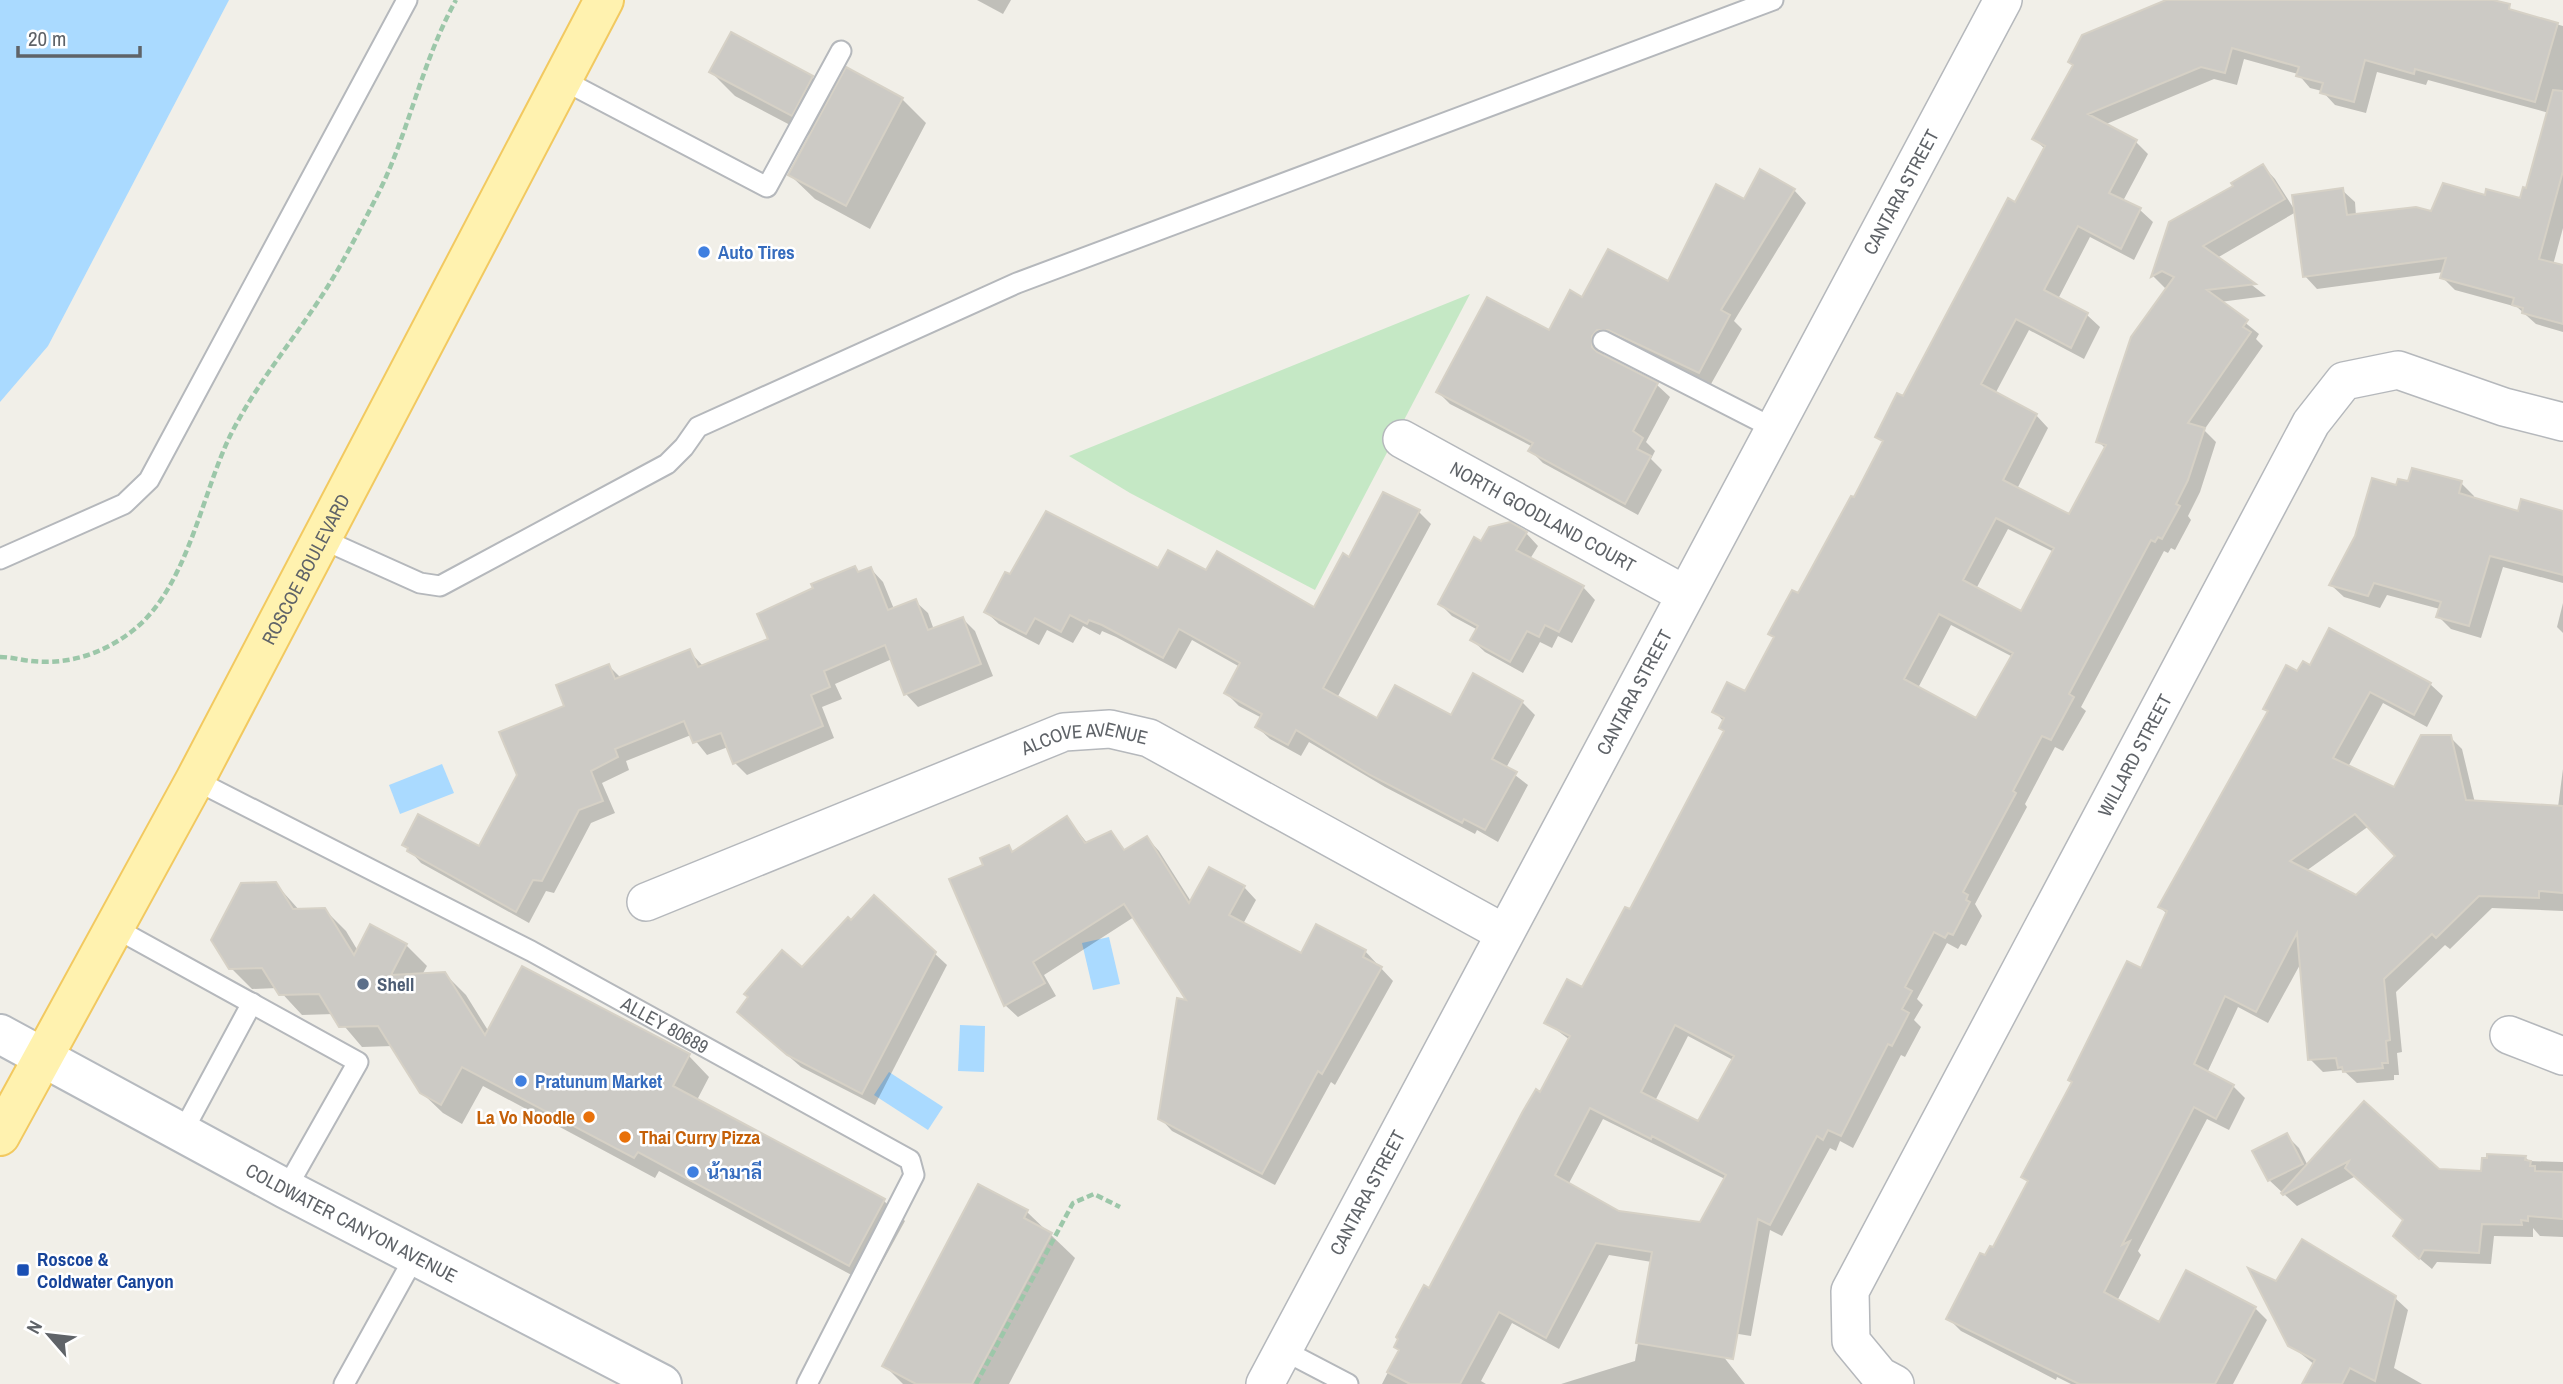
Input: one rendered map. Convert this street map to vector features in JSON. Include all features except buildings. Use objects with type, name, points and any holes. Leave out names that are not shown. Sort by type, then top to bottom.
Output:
[{"type":"main road","name":"ROSCOE BOULEVARD","points":[[0,1136],[195,780],[604,0]]},
{"type":"main road","name":"COLDWATER CANYON AVENUE","points":[[0,1034],[286,1189],[662,1384]]},
{"type":"street","name":"CANTARA STREET","points":[[1265,1384],[2003,0]]},
{"type":"street","name":"WILLARD STREET","points":[[1895,1384],[1880,1376],[1851,1341],[1850,1291],[2319,413],[2344,381],[2399,370],[2504,407],[2563,422]]},
{"type":"street","name":"NORTH GOODLAND COURT","points":[[1402,439],[1684,594]]},
{"type":"street","name":"ALCOVE AVENUE","points":[[646,902],[1064,732],[1110,729],[1149,738],[1504,933]]},
{"type":"street","points":[[2509,1035],[2563,1056]]},
{"type":"lane","points":[[0,559],[124,504],[149,480],[407,0]]},
{"type":"lane","points":[[322,539],[420,583],[440,586],[667,464],[684,447],[698,427],[1017,283],[1773,0]]},
{"type":"lane","points":[[562,80],[767,187],[841,51]]},
{"type":"lane","points":[[1603,341],[1773,428]]},
{"type":"lane","name":"ALLEY 80689","points":[[195,780],[531,951],[910,1160],[914,1175],[807,1384]]},
{"type":"lane","points":[[115,928],[358,1062],[286,1189]]},
{"type":"lane","points":[[182,1133],[252,1003]]},
{"type":"lane","points":[[344,1384],[415,1256]]},
{"type":"lane","points":[[1283,1350],[1348,1384]]},
{"type":"path","points":[[0,657],[60,661],[85,657],[132,631],[160,599],[183,556],[219,459],[243,410],[323,293],[377,197],[391,164],[420,76],[456,0]]},
{"type":"path","points":[[976,1384],[1073,1203],[1094,1194],[1120,1207]]},
{"type":"green space","points":[[1470,294],[1315,590],[1130,493],[1069,456]]},
{"type":"water","points":[[0,0],[229,0],[48,346],[0,402]]},
{"type":"water","points":[[442,764],[454,793],[400,814],[389,785]]},
{"type":"water","points":[[1109,937],[1120,984],[1093,990],[1082,943]]},
{"type":"water","points":[[960,1025],[985,1026],[984,1072],[958,1071]]},
{"type":"water","points":[[889,1072],[943,1107],[928,1130],[874,1095]]},
{"type":"place","name":"Auto Tires","points":[[704,252]]},
{"type":"place","name":"Shell","points":[[363,984]]},
{"type":"place","name":"Pratunum Market","points":[[521,1081]]},
{"type":"place","name":"La Vo Noodle","points":[[589,1117]]},
{"type":"place","name":"Thai Curry Pizza","points":[[625,1137]]},
{"type":"place","name":"น้ามาลี","points":[[693,1172]]},
{"type":"place","name":"Roscoe & Coldwater Canyon","points":[[23,1270]]}]
